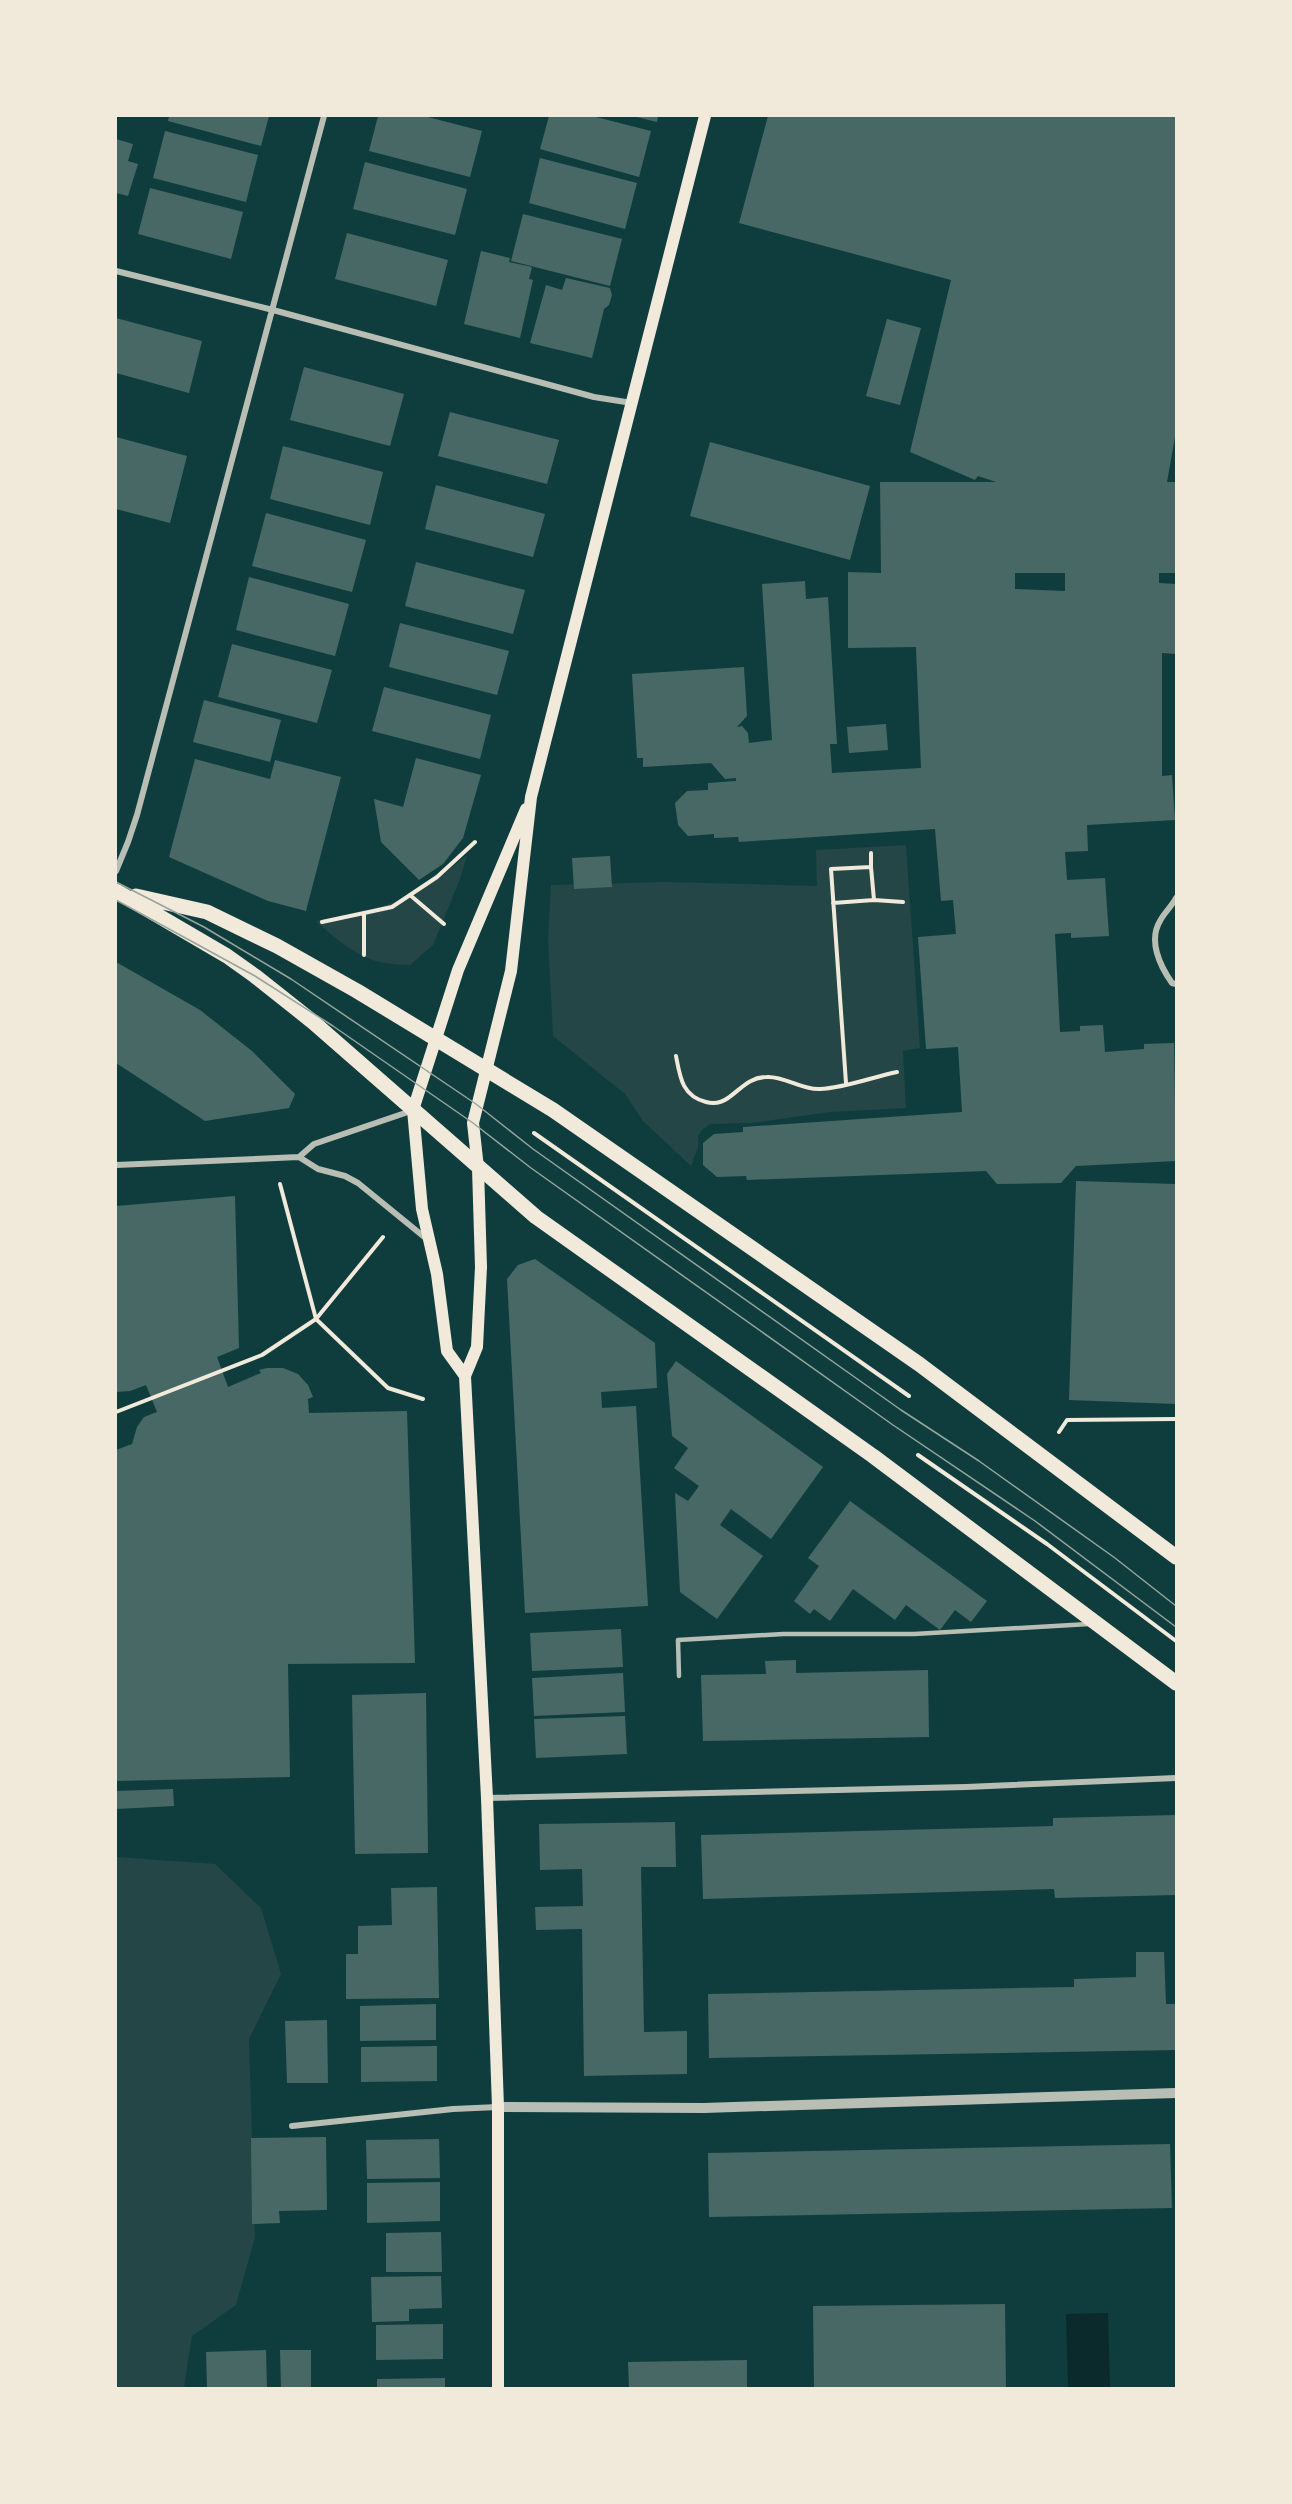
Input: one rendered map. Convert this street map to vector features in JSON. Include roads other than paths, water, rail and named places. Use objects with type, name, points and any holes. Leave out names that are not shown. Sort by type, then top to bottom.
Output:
[{"type":"main road","points":[[498,2388],[498,2107],[487,1798],[465,1376],[477,1347],[481,1267],[478,1168],[472,1123],[511,971],[531,796],[705,116]]},
{"type":"main road","points":[[465,1376],[447,1351],[430,1243],[422,1209],[413,1110],[465,953],[531,796]]},
{"type":"main road","points":[[116,890],[153,901],[207,912],[287,951],[562,1116],[896,1348],[1040,1453],[1176,1557]]},
{"type":"main road","points":[[116,890],[243,967],[313,1022],[536,1217],[873,1456],[1099,1623],[1176,1683]]},
{"type":"street","points":[[116,871],[137,815],[324,116]]},
{"type":"street","points":[[116,271],[273,310],[594,397],[632,403]]},
{"type":"street","points":[[1176,898],[1159,923],[1154,940],[1161,967],[1172,983],[1176,984]]},
{"type":"street","points":[[116,1164],[299,1156],[314,1144],[413,1110]]},
{"type":"street","points":[[299,1156],[318,1169],[345,1176],[358,1184],[430,1243]]},
{"type":"street","points":[[487,1798],[966,1787],[1176,1778]]},
{"type":"street","points":[[292,2126],[453,2109],[498,2107],[704,2108],[1176,2093]]},
{"type":"lane","points":[[679,1676],[678,1640],[783,1634],[925,1634],[1099,1623]]},
{"type":"tram line","points":[[116,882],[204,927],[291,979],[476,1104],[533,1149],[901,1410],[979,1461],[1115,1558],[1176,1606]]},
{"type":"tram line","points":[[116,900],[255,976],[333,1026],[473,1123],[531,1168],[893,1425],[1035,1521],[1176,1627]]}]
